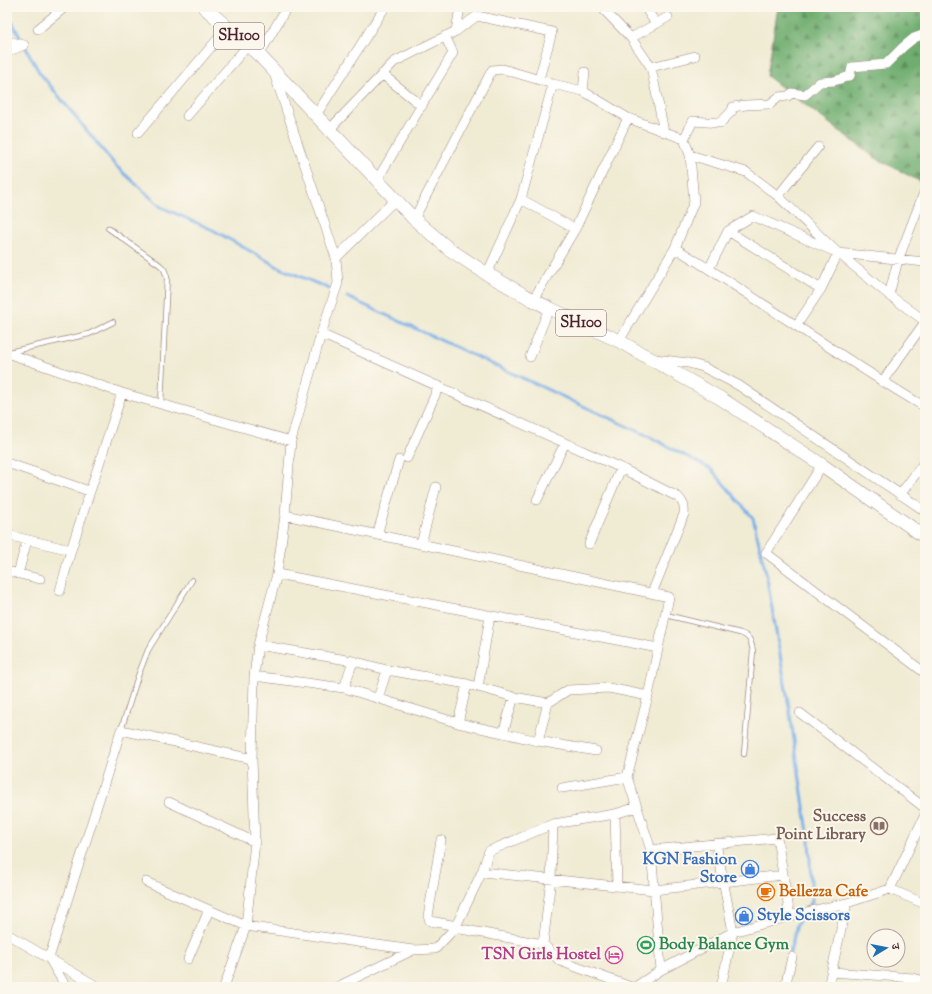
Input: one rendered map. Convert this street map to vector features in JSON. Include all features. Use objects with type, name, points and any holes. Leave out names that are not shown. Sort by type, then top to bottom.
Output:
[{"type":"main road","name":"SH100","points":[[204,7],[249,44],[395,200],[414,219],[449,249],[487,274],[533,300],[619,341],[720,398],[822,465],[925,538]]},
{"type":"street","points":[[38,29],[65,7]]},
{"type":"street","points":[[260,55],[287,7]]},
{"type":"street","points":[[316,115],[385,7]]},
{"type":"street","points":[[456,30],[460,7]]},
{"type":"street","points":[[330,129],[394,62],[456,30],[477,16],[481,7]]},
{"type":"street","points":[[607,7],[604,10],[631,38],[651,67],[664,132]]},
{"type":"street","points":[[645,7],[656,24]]},
{"type":"street","points":[[477,16],[552,32],[539,79]]},
{"type":"street","points":[[631,38],[668,17]]},
{"type":"street","points":[[138,133],[228,27]]},
{"type":"street","points":[[619,341],[675,248],[694,202],[690,155],[684,139],[693,121],[720,122],[732,111],[734,107],[770,104],[779,97],[788,96],[792,93],[805,95],[820,82],[834,82],[850,76],[852,67],[886,64],[902,47],[914,38],[925,34]]},
{"type":"street","points":[[377,180],[453,53],[445,36]]},
{"type":"street","points":[[7,41],[24,45],[7,52]]},
{"type":"street","points":[[187,116],[249,44]]},
{"type":"street","points":[[651,67],[695,56]]},
{"type":"street","points":[[224,987],[246,926],[256,842],[252,760],[254,676],[258,646],[276,574],[285,515],[291,441],[321,334],[338,283],[336,258],[272,68]]},
{"type":"street","points":[[414,219],[492,70],[503,69],[553,84],[583,91],[628,118],[684,139]]},
{"type":"street","points":[[583,91],[585,72]]},
{"type":"street","points":[[382,74],[422,106]]},
{"type":"street","points":[[487,274],[522,199],[553,84]]},
{"type":"street","points":[[533,300],[575,229],[628,118]]},
{"type":"street","points":[[778,196],[818,147]]},
{"type":"street","points":[[690,155],[746,172],[778,196],[838,253],[889,295],[925,321],[882,382]]},
{"type":"street","points":[[889,295],[898,260],[925,190]]},
{"type":"street","points":[[522,199],[575,229]]},
{"type":"street","points":[[336,258],[395,200]]},
{"type":"street","points":[[709,269],[728,231],[753,216],[838,253],[925,262]]},
{"type":"street","points":[[728,231],[821,289]]},
{"type":"street","points":[[675,248],[882,382],[925,407]]},
{"type":"street","points":[[796,326],[821,289],[838,253]]},
{"type":"street","points":[[530,357],[548,308]]},
{"type":"street","points":[[321,334],[621,468],[678,497],[683,502],[685,508],[684,514],[652,593]]},
{"type":"street","points":[[7,353],[122,393],[291,441]]},
{"type":"street","points":[[650,358],[688,363],[703,367],[738,385],[925,511]]},
{"type":"street","points":[[377,535],[403,459],[439,386]]},
{"type":"street","points":[[60,590],[89,491],[122,393]]},
{"type":"street","points":[[537,500],[565,443]]},
{"type":"street","points":[[900,495],[925,461]]},
{"type":"street","points":[[7,464],[89,491]]},
{"type":"street","points":[[822,465],[766,553],[925,673]]},
{"type":"street","points":[[589,544],[621,468]]},
{"type":"street","points":[[421,544],[436,487]]},
{"type":"street","points":[[285,515],[670,597],[648,696],[627,777],[651,850],[661,970]]},
{"type":"street","points":[[7,535],[71,550]]},
{"type":"street","points":[[18,574],[27,540]]},
{"type":"street","points":[[7,571],[40,579]]},
{"type":"street","points":[[276,574],[658,648]]},
{"type":"street","points":[[478,687],[490,616]]},
{"type":"street","points":[[258,646],[354,661],[387,670],[467,684],[514,697],[548,703]]},
{"type":"street","points":[[344,688],[354,661]]},
{"type":"street","points":[[378,698],[387,670]]},
{"type":"street","points":[[254,676],[344,688],[458,723],[538,741],[596,751]]},
{"type":"street","points":[[458,723],[467,684]]},
{"type":"street","points":[[538,741],[548,703],[568,690],[609,688],[648,696]]},
{"type":"street","points":[[503,733],[514,697]]},
{"type":"street","points":[[800,713],[925,808]]},
{"type":"street","points":[[66,987],[49,958],[121,730],[252,760]]},
{"type":"street","points":[[562,788],[627,777]]},
{"type":"street","points":[[169,802],[256,842]]},
{"type":"street","points":[[146,882],[246,926],[413,950],[435,949],[456,927],[482,872],[489,851],[553,824],[615,814],[637,807]]},
{"type":"street","points":[[615,814],[617,886]]},
{"type":"street","points":[[890,889],[925,815]]},
{"type":"street","points":[[543,944],[551,879],[553,824]]},
{"type":"street","points":[[651,850],[777,838],[792,915]]},
{"type":"street","points":[[441,840],[428,916],[430,921],[543,944],[560,961],[631,987]]},
{"type":"street","points":[[716,843],[733,932],[722,987]]},
{"type":"street","points":[[482,872],[654,890],[784,875]]},
{"type":"street","points":[[635,987],[661,970],[733,932],[792,915],[848,903],[890,889],[925,904]]},
{"type":"street","points":[[828,987],[848,903]]},
{"type":"street","points":[[188,959],[209,910]]},
{"type":"street","points":[[7,934],[98,987]]},
{"type":"street","points":[[337,987],[413,950]]},
{"type":"street","points":[[785,987],[792,957]]},
{"type":"street","points":[[832,972],[913,982],[925,981]]},
{"type":"lane","points":[[108,228],[160,265],[166,272],[167,282],[161,404]]},
{"type":"lane","points":[[7,353],[89,334],[113,322]]},
{"type":"lane","points":[[121,730],[148,650],[192,580]]},
{"type":"lane","points":[[666,615],[740,632],[750,638],[753,651],[744,754]]},
{"type":"green space","points":[[778,7],[925,7],[925,184],[874,157],[767,76]]},
{"type":"waterway","points":[[7,13],[39,72],[115,165],[161,207],[213,230],[280,268],[330,289]]},
{"type":"waterway","points":[[347,297],[648,436],[711,469],[753,518],[766,573],[789,707],[809,839],[812,902],[806,910]]},
{"type":"waterway","points":[[789,956],[797,924],[803,915]]},
{"type":"place","name":"Success Point Library","points":[[879,826]]},
{"type":"place","name":"KGN Fashion Store","points":[[750,869]]},
{"type":"place","name":"Bellezza Cafe","points":[[766,892]]},
{"type":"place","name":"Style Scissors","points":[[744,916]]},
{"type":"place","name":"Body Balance Gym","points":[[646,945]]},
{"type":"place","name":"TSN Girls Hostel","points":[[614,955]]}]
